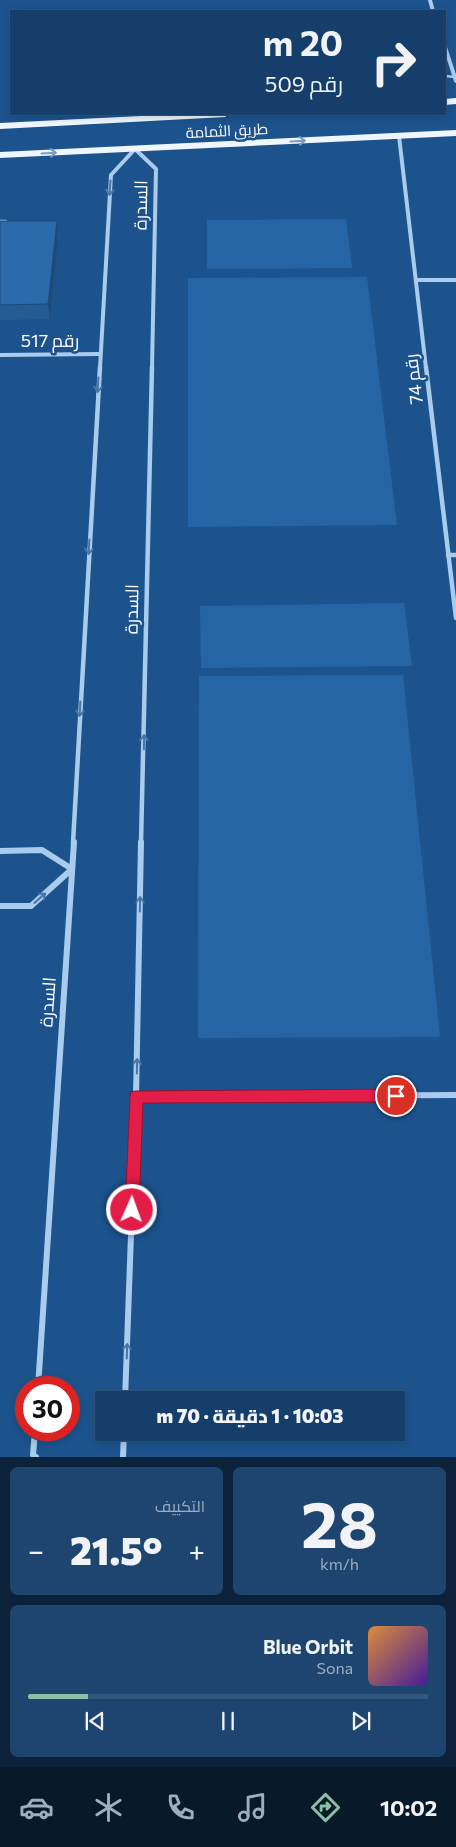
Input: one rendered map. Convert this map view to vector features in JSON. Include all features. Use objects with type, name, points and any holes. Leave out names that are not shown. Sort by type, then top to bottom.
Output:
[{"type":"main road","name":"طريق الثمامة","points":[[0,126],[195,115]]},
{"type":"main road","name":"طريق الثمامة","points":[[0,155],[456,133]]},
{"type":"street","points":[[446,50],[455,79]]},
{"type":"street","name":"رقم 74","points":[[399,136],[456,618]]},
{"type":"street","name":"السدرة","points":[[39,1376],[72,869],[111,175],[136,149],[156,169],[136,1097],[125,1391]]},
{"type":"street","points":[[416,280],[456,280]]},
{"type":"street","name":"رقم 517","points":[[0,355],[100,354]]},
{"type":"street","points":[[448,555],[456,555]]},
{"type":"street","points":[[0,851],[42,850],[72,869],[31,906],[0,906]]},
{"type":"street","points":[[136,1097],[456,1095]]},
{"type":"street","points":[[34,1441],[33,1455],[36,1457]]},
{"type":"street","points":[[123,1457],[124,1441]]},
{"type":"lane","points":[[0,221],[6,221]]},
{"type":"shaded area","points":[[346,219],[352,268],[207,269],[207,220]]},
{"type":"shaded area","points":[[367,277],[397,525],[188,527],[188,278]]},
{"type":"shaded area","points":[[404,603],[412,666],[201,668],[200,606]]},
{"type":"shaded area","points":[[403,675],[440,1037],[198,1038],[199,676]]},
{"type":"building","points":[[0,221],[57,221],[48,304],[0,305]]},
{"type":"route","points":[[132,1210],[136,1097],[396,1096]]}]
